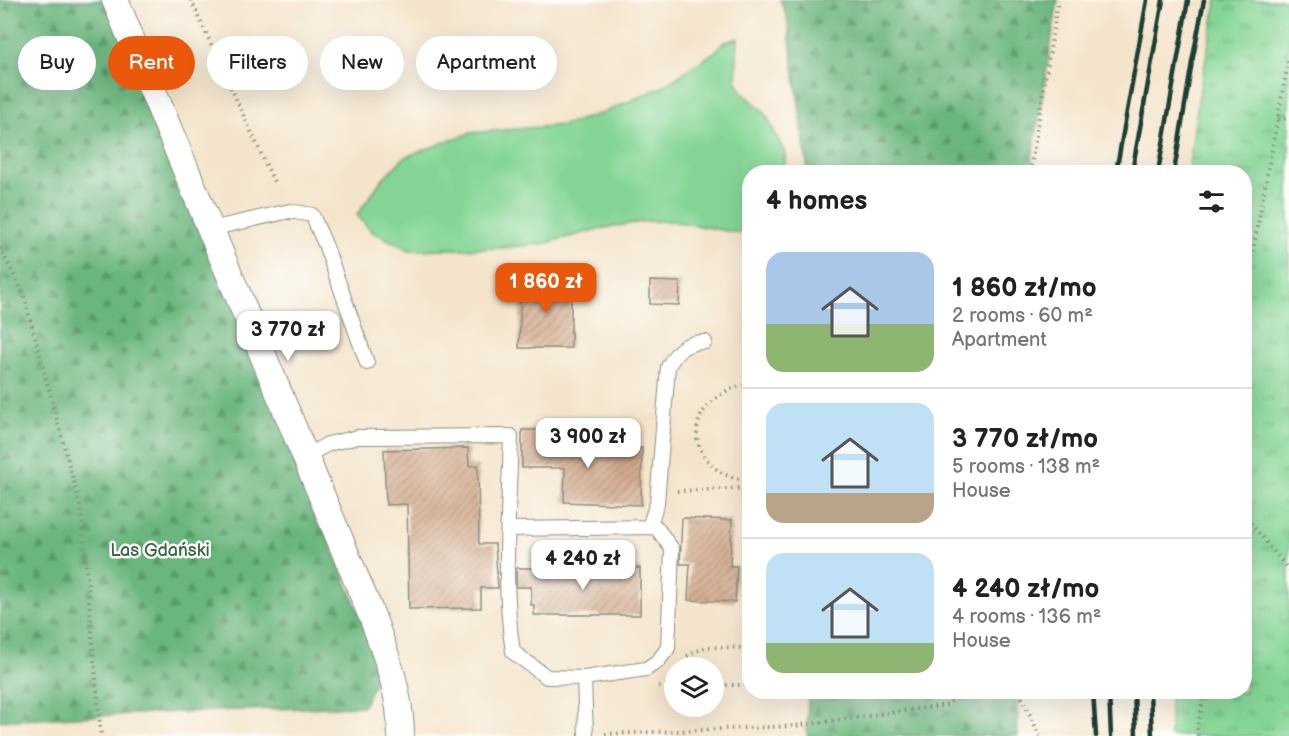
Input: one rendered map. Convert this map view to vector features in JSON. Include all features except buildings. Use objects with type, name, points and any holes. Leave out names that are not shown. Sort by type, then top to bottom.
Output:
[{"type":"street","points":[[116,0],[373,619],[390,666],[401,715],[401,736]]},
{"type":"lane","points":[[210,229],[290,211],[312,215],[325,244],[368,363]]},
{"type":"lane","points":[[649,527],[657,503],[668,367],[677,352],[694,342],[705,342]]},
{"type":"lane","points":[[304,457],[328,444],[358,437],[511,436],[507,617],[513,652],[547,677],[584,678],[646,669],[658,661],[668,648],[672,549],[656,527],[509,529]]},
{"type":"lane","points":[[584,678],[586,735]]},
{"type":"path","points":[[191,0],[274,182]]},
{"type":"path","points":[[1031,165],[1058,0]]},
{"type":"path","points":[[1252,254],[1289,58]]},
{"type":"path","points":[[1277,119],[1289,118]]},
{"type":"path","points":[[0,248],[23,293],[81,509],[101,736]]},
{"type":"path","points":[[742,386],[732,388],[716,397],[703,412],[697,434],[698,447],[712,466],[731,477],[742,478]]},
{"type":"path","points":[[658,492],[742,488]]},
{"type":"path","points":[[1252,525],[1289,570]]},
{"type":"path","points":[[685,657],[691,652],[705,647],[742,648]]},
{"type":"path","points":[[724,685],[742,685]]},
{"type":"path","points":[[586,735],[794,726],[947,705],[953,699]]},
{"type":"path","points":[[1022,699],[1040,736]]},
{"type":"path","points":[[1197,736],[1203,699]]},
{"type":"green space","name":"Las Gdański","points":[[0,0],[107,0],[122,36],[108,36],[108,90],[144,90],[367,632],[375,681],[363,706],[0,721]]},
{"type":"green space","points":[[780,0],[1058,0],[1031,165],[807,165],[787,17]]},
{"type":"green space","points":[[1217,0],[1289,0],[1289,736],[1170,736],[1170,699],[1252,699],[1252,165],[1189,165],[1199,95]]},
{"type":"green space","points":[[738,38],[736,79],[742,92],[765,113],[785,153],[785,165],[742,165],[742,234],[672,221],[647,221],[598,229],[542,244],[500,248],[410,250],[372,232],[357,215],[383,178],[405,157],[470,133],[563,125],[603,113],[662,87],[716,51],[723,43]]},
{"type":"green space","points":[[808,699],[1017,699],[1018,736],[807,736]]},
{"type":"railway","points":[[1117,165],[1147,0]]},
{"type":"railway","points":[[1133,165],[1163,0]]},
{"type":"railway","points":[[1159,165],[1188,0]]},
{"type":"railway","points":[[1175,165],[1204,0]]},
{"type":"railway","points":[[1093,699],[1096,736]]},
{"type":"railway","points":[[1109,699],[1111,736]]},
{"type":"railway","points":[[1134,699],[1136,736]]},
{"type":"railway","points":[[1150,699],[1152,736]]}]
